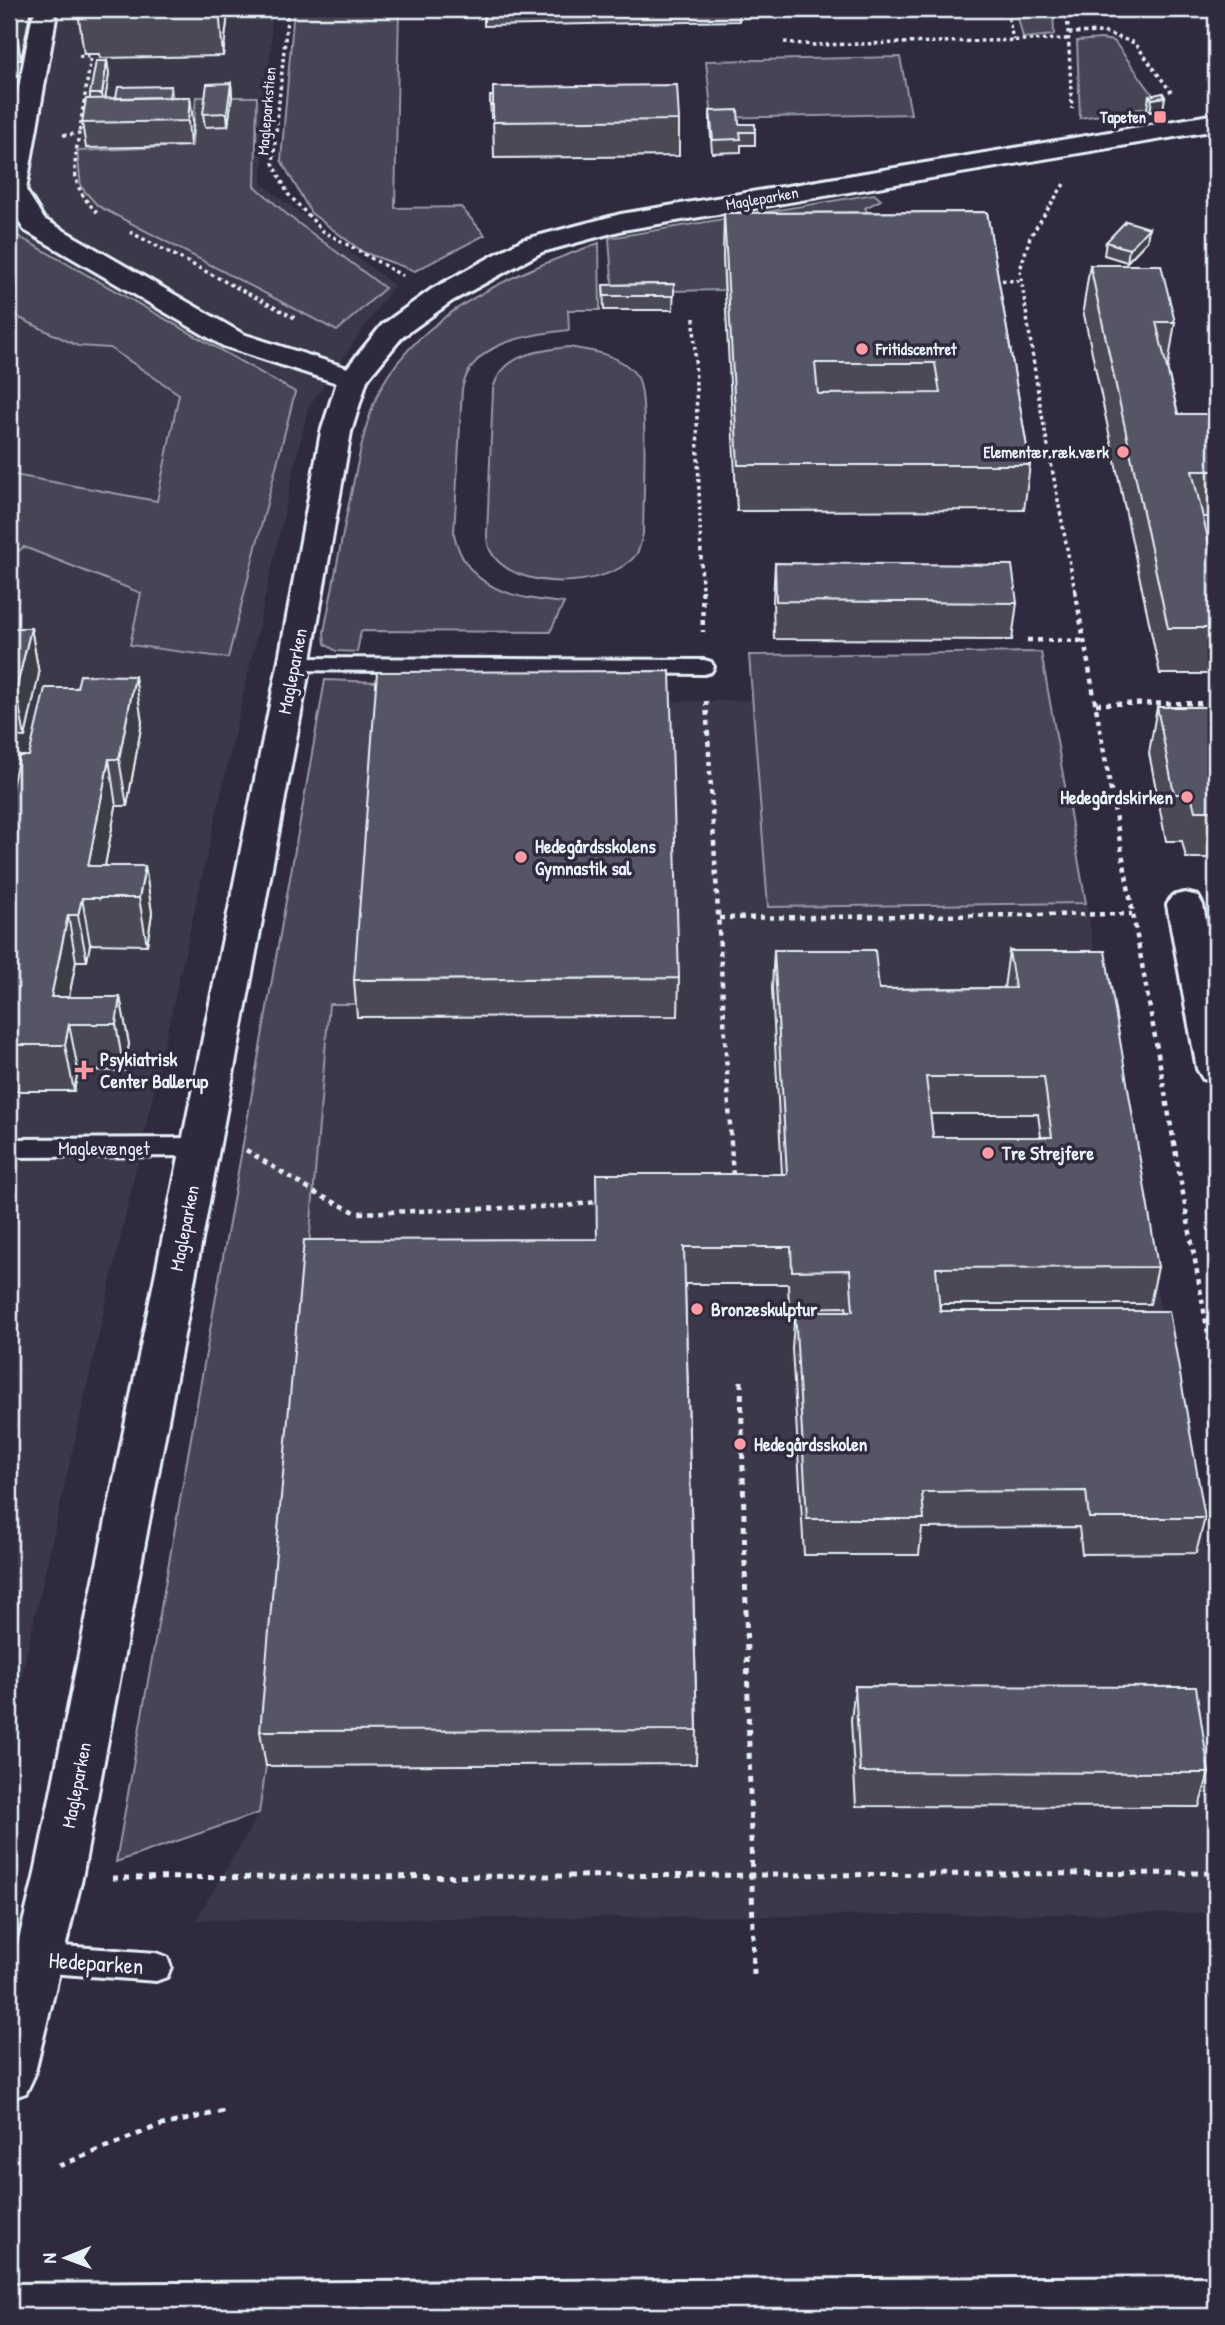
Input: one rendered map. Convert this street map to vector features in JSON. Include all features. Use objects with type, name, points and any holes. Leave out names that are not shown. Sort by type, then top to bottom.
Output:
[{"type":"street","points":[[44,18],[13,190],[34,224],[233,340],[353,379]]},
{"type":"street","name":"Magleparken","points":[[9,2076],[36,1958],[58,1878],[294,665],[336,432],[353,379],[392,331],[442,295],[532,246],[621,222],[1206,124]]},
{"type":"street","points":[[1185,905],[1216,1069]]},
{"type":"street","points":[[9,2310],[1216,2303]]},
{"type":"lane","points":[[294,665],[704,667]]},
{"type":"lane","name":"Maglevænget","points":[[9,1148],[200,1147]]},
{"type":"lane","name":"Hedeparken","points":[[36,1958],[156,1967]]},
{"type":"path","name":"Magleparkstien","points":[[288,9],[273,163],[288,194],[323,231],[442,295]]},
{"type":"path","points":[[1001,9],[1007,10],[1013,40]]},
{"type":"path","points":[[1067,9],[1072,117]]},
{"type":"path","points":[[1069,33],[1102,32],[1135,43],[1206,124]]},
{"type":"path","points":[[784,42],[814,45],[1069,39]]},
{"type":"path","points":[[74,56],[91,57],[73,175],[75,187],[85,203],[103,218]]},
{"type":"path","points":[[21,136],[79,134]]},
{"type":"path","points":[[1069,177],[1030,237],[1020,270],[1039,399],[1097,704],[1216,1380]]},
{"type":"path","points":[[127,231],[296,318],[374,352]]},
{"type":"path","points":[[988,280],[1022,281]]},
{"type":"path","points":[[694,318],[704,667],[733,1183]]},
{"type":"path","points":[[1027,640],[1085,641]]},
{"type":"path","points":[[1097,704],[1216,703]]},
{"type":"path","points":[[719,918],[1132,914]]},
{"type":"path","points":[[200,1147],[242,1147],[315,1193],[358,1213],[567,1206],[605,1201]]},
{"type":"path","points":[[741,1381],[754,1976]]},
{"type":"path","points":[[58,1878],[1216,1873]]},
{"type":"path","points":[[59,2166],[158,2126],[224,2111]]},
{"type":"shaded area","name":"Psykiatrisk Center Ballerup","points":[[9,9],[273,9],[262,184],[394,285],[308,408],[9,1732]]},
{"type":"shaded area","points":[[294,9],[399,9],[395,208],[461,207],[485,235],[415,271],[363,252],[311,213],[281,160]]},
{"type":"shaded area","points":[[1016,9],[1053,9],[1054,35],[1023,38]]},
{"type":"shaded area","points":[[1077,41],[1114,41],[1161,106],[1080,118]]},
{"type":"shaded area","points":[[900,57],[911,114],[712,118],[706,61]]},
{"type":"shaded area","points":[[196,97],[257,97],[255,186],[290,217],[385,288],[337,331],[98,206],[81,187],[77,151],[192,146]]},
{"type":"shaded area","points":[[874,194],[881,200],[865,208],[885,241],[723,257],[724,290],[613,292],[609,238]]},
{"type":"shaded area","points":[[9,231],[295,392],[228,658],[130,645],[141,593],[24,547],[9,558],[9,474],[157,501],[179,394],[110,348],[78,346],[9,313]]},
{"type":"shaded area","points":[[599,243],[600,310],[568,310],[569,330],[520,338],[489,351],[477,360],[462,389],[454,534],[460,553],[469,568],[495,588],[527,598],[564,603],[550,632],[361,631],[357,652],[336,651],[325,644],[324,632],[363,439],[376,399],[389,374],[409,349],[432,328],[484,292],[541,265]]},
{"type":"shaded area","points":[[568,347],[615,358],[637,376],[641,386],[644,426],[643,534],[636,555],[623,566],[605,575],[561,581],[518,574],[501,564],[490,550],[487,534],[493,389],[498,377],[504,368],[522,356]]},
{"type":"shaded area","points":[[1041,652],[1086,903],[768,907],[749,655]]},
{"type":"shaded area","points":[[325,680],[378,682],[359,1004],[329,1004],[266,1766],[259,1813],[116,1862]]},
{"type":"shaded area","name":"Hedegårdsskolen","points":[[753,700],[768,907],[1086,903],[1216,1610],[1216,1913],[196,1920],[259,1813],[266,1766],[329,1004],[358,1004],[584,704]]},
{"type":"building","points":[[9,9],[16,9],[14,17],[9,17]]},
{"type":"building","points":[[78,9],[219,9],[219,13],[94,16],[95,11],[78,12]]},
{"type":"building","points":[[96,61],[107,61],[102,94],[90,94]]},
{"type":"building","points":[[231,83],[227,113],[203,114],[207,84]]},
{"type":"building","points":[[677,85],[679,120],[493,122],[493,87]]},
{"type":"building","points":[[171,86],[169,97],[116,98],[118,87]]},
{"type":"building","points":[[1163,93],[1165,97],[1152,99],[1149,96]]},
{"type":"building","points":[[190,97],[188,121],[82,123],[86,99]]},
{"type":"building","points":[[738,110],[739,124],[755,124],[755,132],[740,132],[741,139],[713,140],[710,111]]},
{"type":"building","name":"Fritidscentret","points":[[987,212],[1030,465],[738,465],[724,213]],"holes":[[[815,363],[935,363],[940,393],[818,394]]]},
{"type":"building","points":[[1126,221],[1149,228],[1129,249],[1106,242]]},
{"type":"building","points":[[1090,265],[1161,265],[1175,322],[1156,322],[1178,414],[1216,414],[1216,471],[1192,471],[1216,572],[1216,628],[1168,628]]},
{"type":"building","points":[[674,284],[674,296],[604,296],[603,285]]},
{"type":"building","points":[[775,563],[1012,565],[1017,603],[776,601]]},
{"type":"building","points":[[9,628],[31,628],[16,690],[9,690]]},
{"type":"building","name":"Hedegårdsskolens Gymnastik sal","points":[[670,671],[679,978],[354,980],[377,672]]},
{"type":"building","points":[[80,675],[135,676],[119,759],[109,759],[88,866],[145,866],[139,898],[82,898],[78,915],[68,915],[51,997],[120,997],[116,1024],[69,1024],[65,1045],[9,1045],[9,800],[19,756],[29,756],[45,688],[77,688]]},
{"type":"building","points":[[1157,707],[1216,707],[1216,811],[1195,811],[1191,794],[1174,794]]},
{"type":"building","name":"Hedegårdsskolen","points":[[774,950],[875,950],[879,989],[1015,988],[1009,951],[1105,951],[1158,1267],[936,1268],[940,1311],[1169,1311],[1205,1518],[1089,1518],[1086,1491],[922,1492],[924,1519],[807,1519],[795,1311],[853,1311],[850,1270],[792,1271],[791,1247],[684,1247],[697,1730],[260,1731],[304,1240],[597,1239],[596,1174],[787,1174]],"holes":[[[926,1077],[1044,1077],[1052,1137],[933,1137]]]},
{"type":"building","points":[[855,1686],[1196,1687],[1209,1773],[860,1772]]},
{"type":"place","name":"Tapeten","points":[[1160,117]]},
{"type":"place","name":"Fritidscentret","points":[[862,349]]},
{"type":"place","name":"Elementær.ræk.værk","points":[[1123,452]]},
{"type":"place","name":"Hedegårdskirken","points":[[1187,797]]},
{"type":"place","name":"Hedegårdsskolens Gymnastik sal","points":[[521,857]]},
{"type":"place","name":"Psykiatrisk Center Ballerup","points":[[84,1070]]},
{"type":"place","name":"Tre Strejfere","points":[[988,1153]]},
{"type":"place","name":"Bronzeskulptur","points":[[697,1309]]},
{"type":"place","name":"Hedegårdsskolen","points":[[740,1444]]}]
